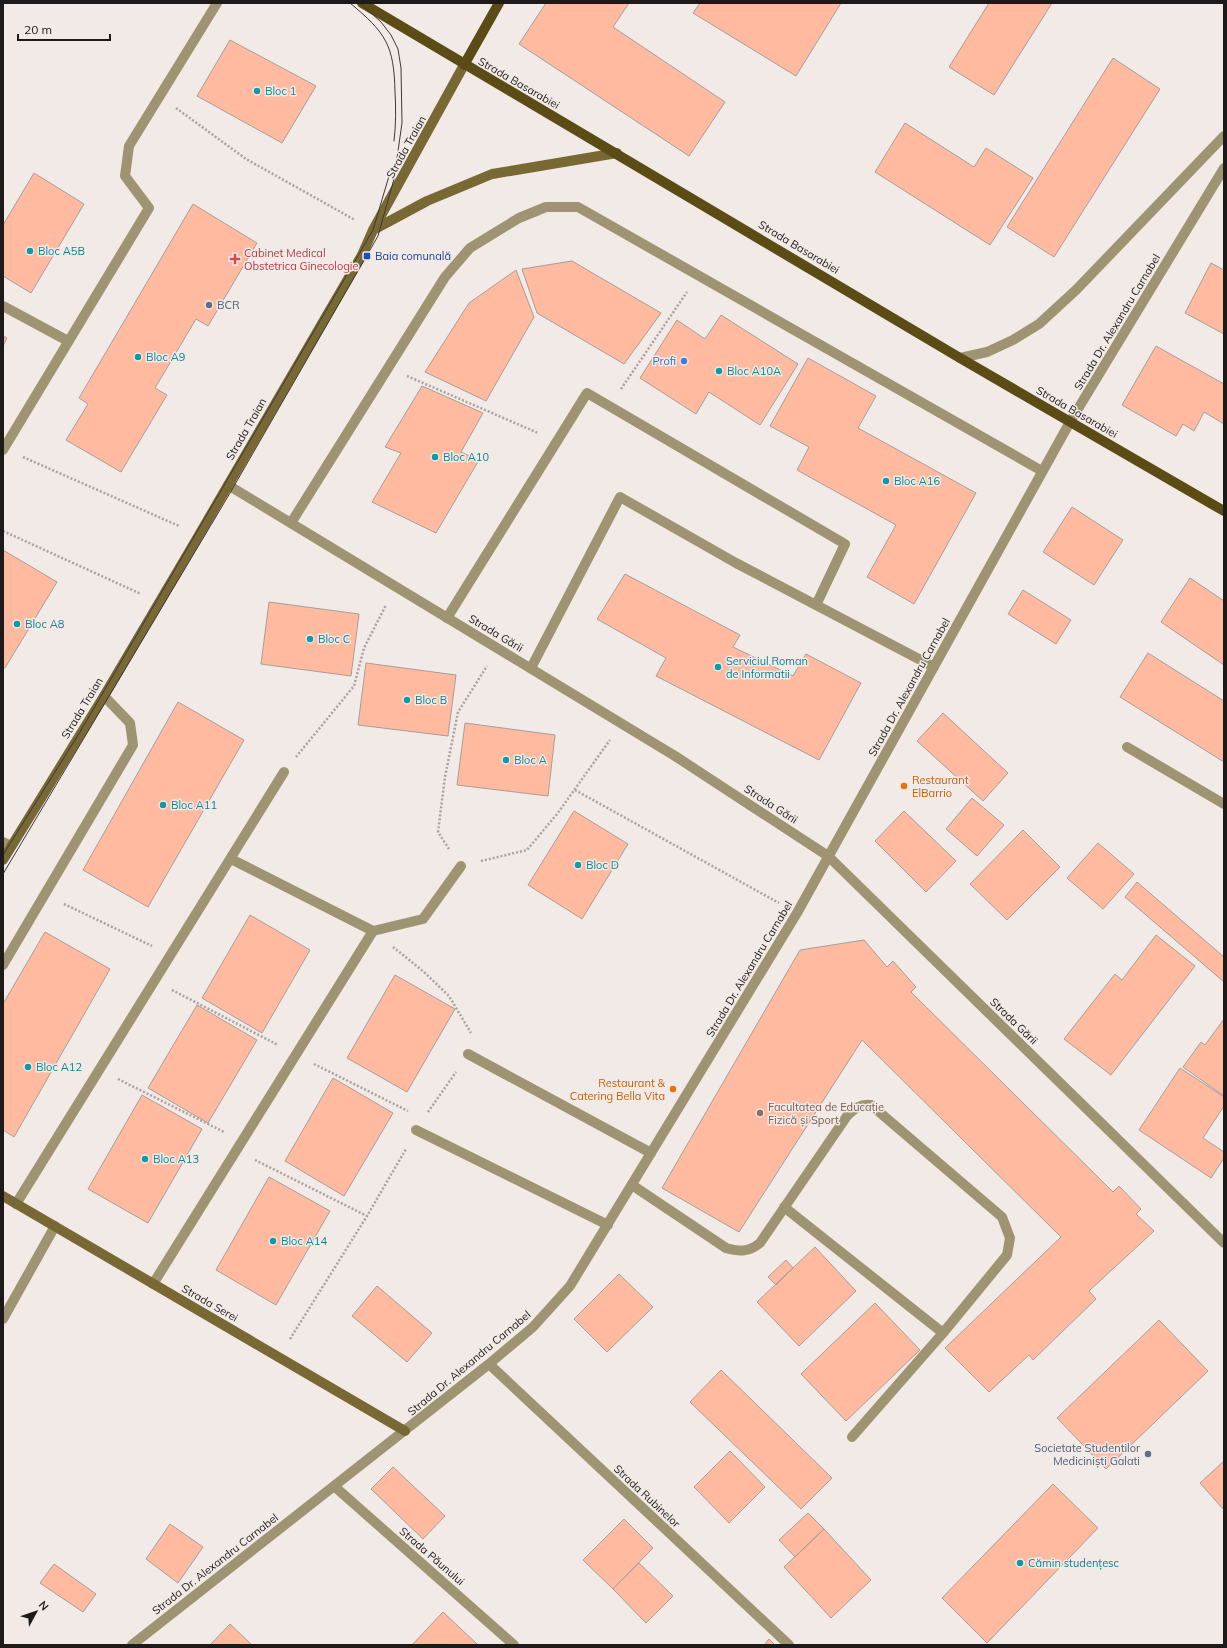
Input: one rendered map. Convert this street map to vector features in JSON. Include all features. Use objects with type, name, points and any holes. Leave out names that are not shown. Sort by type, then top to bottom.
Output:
[{"type":"main road","name":"Strada Basarabiei","points":[[362,3],[464,65],[616,153],[960,358],[1224,511]]},
{"type":"main road","name":"Strada Traian","points":[[3,860],[7,844],[104,696],[362,255],[373,230],[499,3]]},
{"type":"main road","points":[[373,230],[427,201],[492,174],[616,153]]},
{"type":"main road","name":"Strada Serei","points":[[3,1196],[405,1431]]},
{"type":"street","points":[[4,449],[149,208],[125,176],[129,146],[160,96],[213,4]]},
{"type":"street","points":[[960,358],[987,352],[1013,340],[1039,324],[1076,290],[1224,136]]},
{"type":"street","name":"Strada Dr. Alexandru Carnabel","points":[[132,1645],[405,1431],[533,1328],[570,1286],[797,913],[1042,470],[1224,168]]},
{"type":"street","points":[[292,523],[445,277],[470,248],[519,218],[546,207],[578,206],[1042,470]]},
{"type":"street","points":[[3,306],[68,341]]},
{"type":"street","points":[[447,618],[587,393],[845,544],[816,605]]},
{"type":"street","name":"Strada Gării","points":[[228,485],[675,756],[828,856],[1224,1244]]},
{"type":"street","points":[[531,668],[620,497],[736,563],[934,667]]},
{"type":"street","points":[[3,965],[133,744],[130,723],[104,696]]},
{"type":"street","points":[[1127,747],[1224,804]]},
{"type":"street","points":[[16,1204],[284,772]]},
{"type":"street","points":[[231,859],[373,931],[423,919],[461,866]]},
{"type":"street","points":[[153,1284],[373,931]]},
{"type":"street","points":[[468,1054],[651,1153]]},
{"type":"street","points":[[632,1185],[726,1248],[737,1251],[748,1250],[760,1243],[848,1116],[855,1108],[864,1104],[871,1105],[1002,1217],[1010,1238],[1007,1255],[943,1333],[852,1437]]},
{"type":"street","points":[[416,1130],[608,1225]]},
{"type":"street","points":[[784,1207],[943,1333]]},
{"type":"street","points":[[3,1319],[55,1226]]},
{"type":"street","name":"Strada Rubinelor","points":[[489,1364],[789,1645]]},
{"type":"street","name":"Strada Păunului","points":[[334,1486],[514,1645]]},
{"type":"path","points":[[160,96],[246,159],[373,230]]},
{"type":"path","points":[[609,406],[698,275]]},
{"type":"path","points":[[388,367],[557,442]]},
{"type":"path","points":[[4,449],[199,535]]},
{"type":"path","points":[[3,530],[159,602]]},
{"type":"path","points":[[284,772],[354,686],[364,648],[396,587]]},
{"type":"path","points":[[498,649],[458,712],[445,777],[438,832],[461,866],[528,850],[558,814],[621,723]]},
{"type":"path","points":[[575,790],[797,913]]},
{"type":"path","points":[[44,894],[170,954]]},
{"type":"path","points":[[279,1357],[367,1216],[416,1130],[468,1054],[471,1033],[449,996],[424,972],[373,931]]},
{"type":"path","points":[[155,981],[296,1055],[423,1119]]},
{"type":"path","points":[[99,1070],[242,1141]]},
{"type":"path","points":[[236,1151],[367,1216]]},
{"type":"building","points":[[546,3],[629,3],[613,27],[725,102],[689,156],[519,44]]},
{"type":"building","points":[[700,3],[841,3],[796,76],[693,13]]},
{"type":"building","points":[[989,3],[1052,3],[994,95],[949,67]]},
{"type":"building","name":"Bloc 1","points":[[230,40],[316,86],[282,143],[197,96]]},
{"type":"building","points":[[1113,58],[1160,89],[1054,257],[1007,227]]},
{"type":"building","points":[[905,123],[974,167],[986,148],[1033,178],[990,245],[875,172]]},
{"type":"building","name":"Bloc A5B","points":[[34,173],[84,204],[31,293],[3,276],[3,225]]},
{"type":"building","name":"Bloc A9","points":[[193,204],[257,243],[208,326],[196,319],[155,388],[167,395],[121,472],[66,440],[88,404],[79,398]]},
{"type":"building","points":[[572,261],[661,313],[624,364],[537,313],[522,269]]},
{"type":"building","points":[[1211,263],[1224,270],[1224,334],[1185,313]]},
{"type":"building","points":[[516,270],[534,317],[486,401],[425,372],[469,303]]},
{"type":"building","name":"Bloc A10A","points":[[721,315],[798,364],[760,425],[709,392],[696,414],[640,378],[677,320],[705,339]]},
{"type":"building","points":[[3,336],[7,338],[3,346]]},
{"type":"building","points":[[1156,346],[1224,384],[1224,424],[1204,412],[1194,431],[1183,424],[1176,436],[1122,405]]},
{"type":"building","name":"Bloc A16","points":[[808,358],[876,396],[858,428],[976,493],[914,604],[867,577],[896,525],[797,470],[809,447],[770,426]]},
{"type":"building","name":"Bloc A10","points":[[422,386],[483,413],[461,452],[479,460],[436,533],[372,502],[401,453],[385,447]]},
{"type":"building","points":[[1072,507],[1123,540],[1094,585],[1043,552]]},
{"type":"building","name":"Bloc A8","points":[[3,550],[57,582],[5,668],[3,667]]},
{"type":"building","name":"Serviciul Roman de Informatii","points":[[625,574],[740,635],[733,647],[793,676],[806,654],[861,683],[819,760],[656,676],[666,658],[597,619]]},
{"type":"building","points":[[1190,578],[1224,601],[1224,665],[1161,622]]},
{"type":"building","points":[[1023,590],[1071,620],[1056,644],[1008,614]]},
{"type":"building","name":"Bloc C","points":[[269,602],[359,614],[351,676],[261,664]]},
{"type":"building","points":[[1148,653],[1224,701],[1224,762],[1120,697]]},
{"type":"building","name":"Bloc B","points":[[366,663],[456,675],[448,736],[358,725]]},
{"type":"building","name":"Bloc A11","points":[[178,702],[244,740],[148,907],[83,870]]},
{"type":"building","points":[[943,713],[1008,773],[983,801],[917,741]]},
{"type":"building","name":"Bloc A","points":[[465,723],[555,735],[548,796],[457,785]]},
{"type":"building","points":[[972,798],[1004,825],[977,856],[946,829]]},
{"type":"building","name":"Bloc D","points":[[574,811],[628,844],[582,919],[528,885]]},
{"type":"building","points":[[904,811],[956,861],[926,892],[875,841]]},
{"type":"building","points":[[1023,830],[1060,867],[1007,920],[970,884]]},
{"type":"building","points":[[1098,843],[1134,874],[1103,909],[1067,878]]},
{"type":"building","points":[[1137,882],[1224,957],[1224,982],[1125,897]]},
{"type":"building","points":[[250,915],[310,950],[262,1033],[202,998]]},
{"type":"building","name":"Bloc A12","points":[[45,932],[110,969],[14,1137],[3,1130],[3,1004]]},
{"type":"building","points":[[1156,935],[1195,966],[1111,1075],[1064,1039],[1115,974],[1122,980]]},
{"type":"building","name":"Facultatea de Educație Fizică și Sport","points":[[864,940],[887,967],[893,961],[916,987],[911,992],[1113,1192],[1119,1186],[1141,1209],[1136,1214],[1154,1231],[1089,1291],[1096,1299],[1033,1360],[1029,1355],[989,1392],[945,1348],[1061,1237],[862,1040],[739,1232],[662,1188],[800,950]]},
{"type":"building","points":[[395,975],[455,1009],[407,1092],[347,1058]]},
{"type":"building","name":"Bloc A13","points":[[197,1005],[257,1040],[208,1123],[148,1088]]},
{"type":"building","points":[[1224,1019],[1224,1096],[1183,1067],[1201,1042],[1205,1045]]},
{"type":"building","points":[[1180,1068],[1224,1097],[1224,1106],[1203,1138],[1224,1152],[1224,1158],[1211,1178],[1139,1130]]},
{"type":"building","points":[[333,1078],[393,1113],[344,1196],[285,1161]]},
{"type":"building","name":"Bloc A13","points":[[142,1095],[202,1129],[148,1223],[88,1189]]},
{"type":"building","name":"Bloc A14","points":[[269,1177],[330,1211],[276,1305],[216,1270]]},
{"type":"building","points":[[815,1247],[856,1291],[799,1346],[757,1302]]},
{"type":"building","points":[[786,1260],[793,1268],[776,1285],[768,1277]]},
{"type":"building","points":[[619,1274],[653,1307],[607,1352],[574,1319]]},
{"type":"building","points":[[377,1286],[432,1333],[407,1362],[352,1316]]},
{"type":"building","points":[[875,1303],[920,1350],[846,1421],[801,1374]]},
{"type":"building","points":[[1159,1320],[1208,1371],[1106,1469],[1057,1418]]},
{"type":"building","points":[[721,1370],[832,1478],[801,1509],[690,1402]]},
{"type":"building","points":[[730,1451],[765,1487],[729,1523],[694,1487]]},
{"type":"building","points":[[1224,1461],[1224,1510],[1200,1483]]},
{"type":"building","points":[[393,1467],[445,1516],[423,1539],[371,1489]]},
{"type":"building","name":"Cămin studențesc","points":[[1053,1484],[1098,1528],[987,1643],[942,1598]]},
{"type":"building","points":[[808,1513],[824,1529],[795,1557],[779,1540]]},
{"type":"building","points":[[624,1519],[653,1548],[613,1589],[583,1560]]},
{"type":"building","points":[[170,1524],[203,1547],[178,1583],[146,1559]]},
{"type":"building","points":[[824,1529],[871,1580],[831,1618],[784,1567]]},
{"type":"building","points":[[639,1563],[673,1596],[646,1623],[613,1589]]},
{"type":"building","points":[[54,1564],[96,1594],[83,1612],[40,1583]]},
{"type":"building","points":[[443,1612],[478,1645],[412,1645]]},
{"type":"building","points":[[230,1624],[252,1645],[210,1645]]},
{"type":"building","points":[[769,1639],[775,1645],[764,1645]]},
{"type":"tram line","points":[[350,3],[380,32],[390,51],[393,62],[395,98],[394,141]]},
{"type":"tram line","points":[[3,874],[230,493],[378,236],[394,179],[402,123],[401,68],[398,49],[391,35],[381,22],[360,3]]},
{"type":"tram line","points":[[3,855],[80,732],[373,230],[389,176]]},
{"type":"place","name":"Bloc 1","points":[[257,91]]},
{"type":"place","name":"Bloc A5B","points":[[30,251]]},
{"type":"place","name":"Baia comunală","points":[[367,256]]},
{"type":"place","name":"Cabinet Medical Obstetrica Ginecologie","points":[[235,259]]},
{"type":"place","name":"BCR","points":[[209,305]]},
{"type":"place","name":"Bloc A9","points":[[138,357]]},
{"type":"place","name":"Profi","points":[[684,361]]},
{"type":"place","name":"Bloc A10A","points":[[719,371]]},
{"type":"place","name":"Bloc A10","points":[[435,457]]},
{"type":"place","name":"Bloc A16","points":[[886,481]]},
{"type":"place","name":"Bloc A8","points":[[17,624]]},
{"type":"place","name":"Bloc C","points":[[310,639]]},
{"type":"place","name":"Serviciul Roman de Informatii","points":[[718,667]]},
{"type":"place","name":"Bloc B","points":[[407,700]]},
{"type":"place","name":"Bloc A","points":[[506,760]]},
{"type":"place","name":"Restaurant ElBarrio","points":[[904,786]]},
{"type":"place","name":"Bloc A11","points":[[163,805]]},
{"type":"place","name":"Bloc D","points":[[578,865]]},
{"type":"place","name":"Bloc A12","points":[[28,1067]]},
{"type":"place","name":"Restaurant & Catering Bella Vita","points":[[673,1089]]},
{"type":"place","name":"Facultatea de Educație Fizică și Sport","points":[[760,1113]]},
{"type":"place","name":"Bloc A13","points":[[145,1159]]},
{"type":"place","name":"Bloc A14","points":[[273,1241]]},
{"type":"place","name":"Societate Studentilor Mediciniști Galati","points":[[1148,1454]]},
{"type":"place","name":"Cămin studențesc","points":[[1020,1563]]}]
